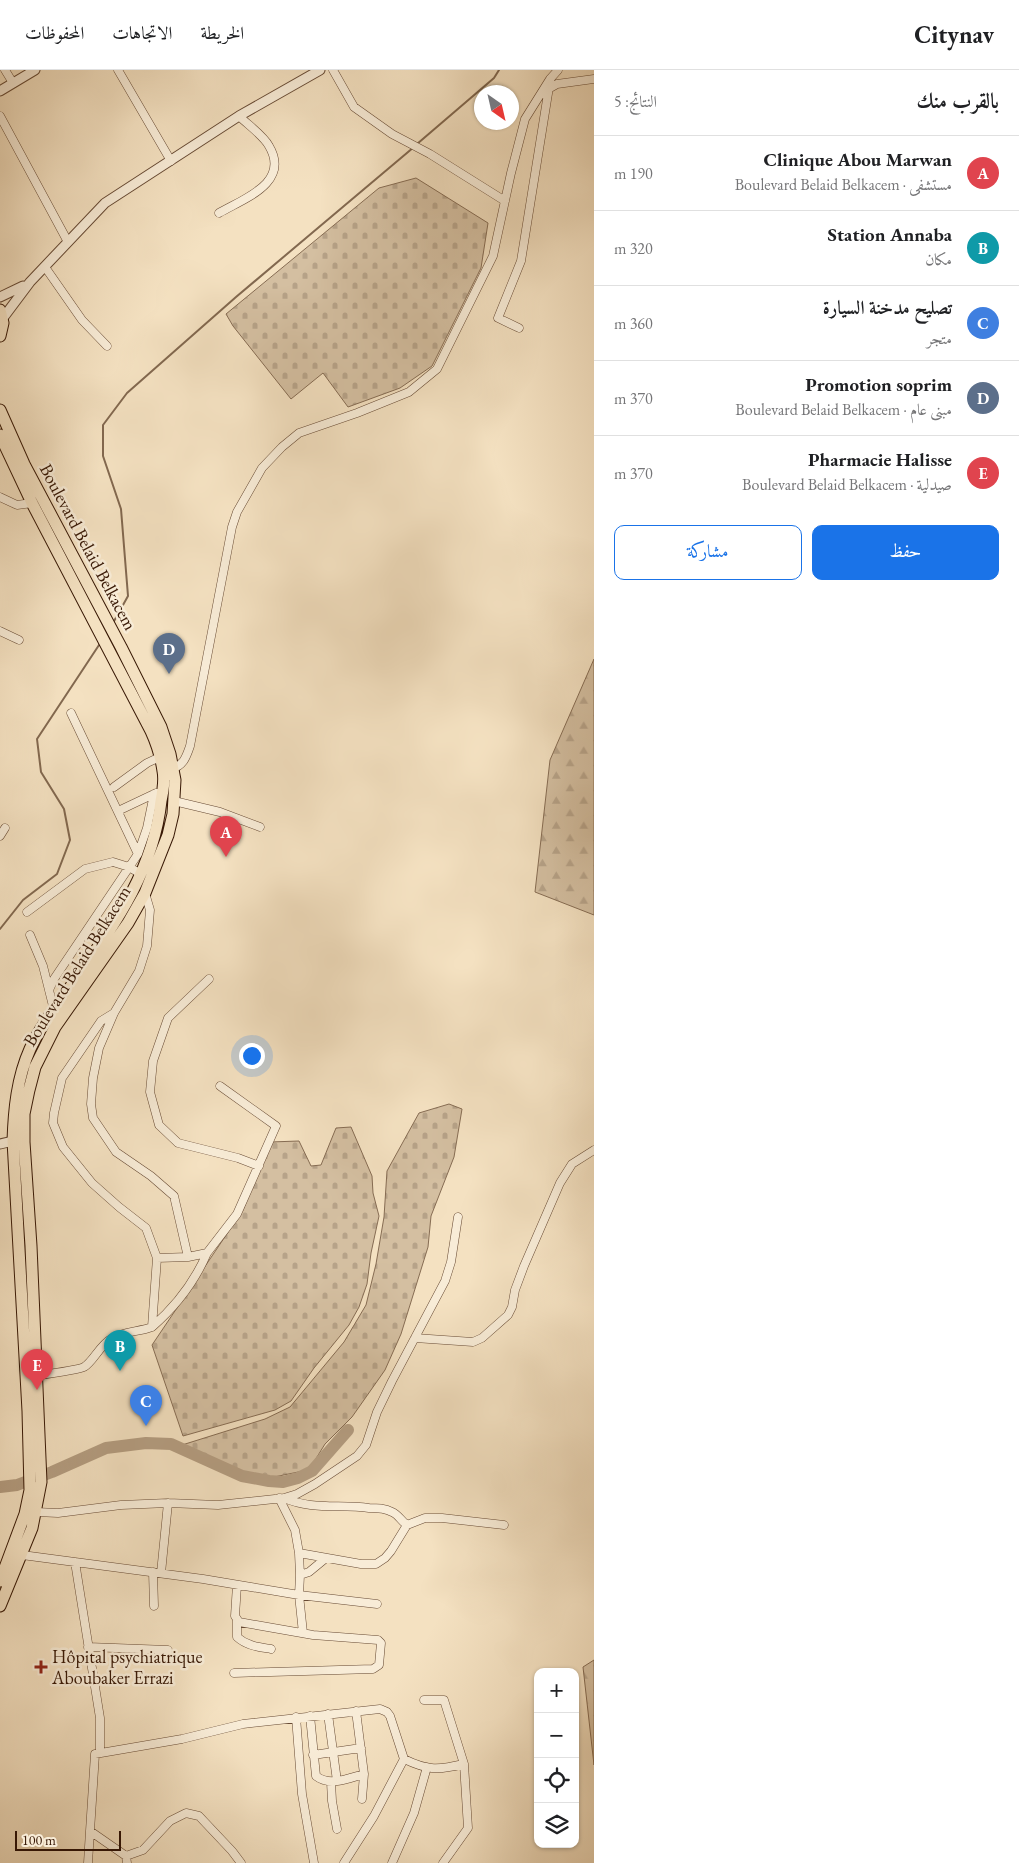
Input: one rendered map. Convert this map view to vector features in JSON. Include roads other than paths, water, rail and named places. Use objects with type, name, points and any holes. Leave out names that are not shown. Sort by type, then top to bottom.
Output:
[{"type":"main road","points":[[0,336],[3,329],[1,314]]},
{"type":"main road","name":"Boulevard Belaid Belkacem","points":[[0,410],[24,464],[116,650],[161,728],[174,801],[168,835],[145,893],[128,922],[55,1027],[35,1067],[29,1090],[24,1114],[24,1142],[32,1376],[30,1490],[25,1514],[5,1575],[0,1606]]},
{"type":"main road","name":"Boulevard Belaid Belkacem","points":[[0,435],[32,503],[101,620]]},
{"type":"main road","name":"Boulevard Belaid Belkacem","points":[[5,1575],[22,1555],[32,1528],[41,1477],[13,1141],[18,1086],[30,1049],[136,888],[156,834],[158,792],[168,770]]},
{"type":"street","points":[[5,70],[13,83]]},
{"type":"street","points":[[0,91],[35,70]]},
{"type":"street","points":[[118,70],[171,161]]},
{"type":"street","points":[[1,314],[105,203],[239,116],[320,70]]},
{"type":"street","points":[[333,70],[354,107],[392,134],[430,154],[505,201]]},
{"type":"street","points":[[168,770],[186,760],[232,527],[237,512],[249,490],[262,468],[282,447],[299,433],[357,413],[408,392],[438,369],[493,256],[525,119],[550,79],[558,70]]},
{"type":"street","points":[[582,79],[589,70]]},
{"type":"street","points":[[519,328],[498,318],[521,261],[550,79]]},
{"type":"street","points":[[550,88],[557,84],[582,79],[594,79]]},
{"type":"street","points":[[0,116],[68,242]]},
{"type":"street","points":[[219,213],[264,187],[270,180],[274,170],[274,157],[269,145],[239,116]]},
{"type":"street","points":[[45,268],[82,320],[107,346]]},
{"type":"street","points":[[0,296],[30,282]]},
{"type":"street","points":[[0,497],[17,505],[32,503]]},
{"type":"street","points":[[0,631],[19,640]]},
{"type":"street","points":[[71,712],[138,854]]},
{"type":"street","points":[[114,787],[147,763],[165,755]]},
{"type":"street","points":[[118,811],[158,792]]},
{"type":"street","points":[[49,990],[54,979],[138,854],[158,792]]},
{"type":"street","points":[[174,801],[220,812],[260,827]]},
{"type":"street","points":[[0,836],[5,828]]},
{"type":"street","points":[[27,912],[85,870],[113,862],[129,867],[141,874]]},
{"type":"street","points":[[145,893],[150,910],[147,946],[139,971],[114,1013],[99,1048],[93,1078],[91,1104],[93,1118],[116,1152],[151,1176],[174,1196],[188,1257]]},
{"type":"street","points":[[30,935],[43,966],[54,1010]]},
{"type":"street","points":[[209,979],[168,1018],[153,1061],[150,1092],[160,1125],[178,1143],[238,1158],[259,1166]]},
{"type":"street","points":[[114,1013],[101,1021],[62,1078],[53,1124],[63,1147],[92,1183],[119,1208],[146,1228],[157,1258],[152,1327]]},
{"type":"street","points":[[32,1376],[84,1367],[111,1338],[152,1327],[167,1314],[202,1266],[207,1253],[237,1214],[276,1126],[220,1086]]},
{"type":"street","points":[[0,1144],[13,1141]]},
{"type":"street","points":[[415,1338],[473,1342],[482,1338],[508,1315],[521,1274],[560,1183],[572,1164],[594,1150]]},
{"type":"street","points":[[36,1512],[58,1513],[121,1505],[168,1503],[218,1505],[282,1498],[297,1494],[315,1484],[357,1456],[366,1444],[377,1412],[445,1281],[451,1262],[458,1217]]},
{"type":"street","points":[[157,1258],[188,1257],[207,1253]]},
{"type":"street","points":[[282,1498],[296,1503],[320,1507],[362,1507],[388,1510],[396,1513],[407,1525]]},
{"type":"street","points":[[282,1498],[295,1530],[299,1553],[299,1595],[303,1633]]},
{"type":"street","points":[[154,1606],[168,1503]]},
{"type":"street","points":[[299,1553],[360,1564],[376,1564],[391,1551],[407,1525],[425,1518],[442,1518],[504,1525]]},
{"type":"street","points":[[22,1555],[299,1595],[377,1604]]},
{"type":"street","points":[[300,1575],[309,1572],[326,1558]]},
{"type":"street","points":[[75,1562],[100,1718],[100,1753]]},
{"type":"street","points":[[237,1585],[235,1616],[237,1620],[237,1637],[241,1641],[255,1647],[271,1649]]},
{"type":"street","points":[[234,1673],[373,1669],[379,1665],[380,1643],[378,1640],[303,1633],[242,1623],[237,1620]]},
{"type":"street","points":[[88,1647],[168,1650]]},
{"type":"street","points":[[424,1700],[444,1700],[464,1764],[468,1828],[443,1863]]},
{"type":"street","points":[[88,1863],[95,1754],[182,1738],[243,1724],[380,1709],[387,1712],[404,1759],[374,1816],[344,1863]]},
{"type":"street","points":[[356,1711],[364,1774],[362,1799]]},
{"type":"street","points":[[328,1714],[333,1752],[336,1829]]},
{"type":"street","points":[[310,1716],[316,1776],[321,1780],[334,1781],[364,1774]]},
{"type":"street","points":[[296,1718],[302,1794],[314,1863]]},
{"type":"street","points":[[313,1755],[361,1748]]},
{"type":"street","points":[[404,1759],[438,1770],[464,1764]]},
{"type":"street","points":[[392,1863],[414,1813],[427,1767]]},
{"type":"street","points":[[90,1831],[127,1860],[143,1850],[170,1821],[186,1813],[199,1816],[241,1863]]},
{"type":"waterway","points":[[417,144],[494,78],[499,70]]},
{"type":"waterway","points":[[113,623],[128,596],[121,509],[103,456],[103,425],[127,393],[236,297],[414,147]]},
{"type":"waterway","points":[[0,929],[23,900],[57,874],[70,840],[64,809],[41,772],[37,739],[101,642]]},
{"type":"waterway","points":[[0,1487],[17,1485],[106,1448],[146,1443],[171,1444],[242,1476],[283,1482],[298,1478],[312,1471],[348,1430]]},
{"type":"place","name":"Promotion soprim","points":[[169,674]]},
{"type":"place","name":"Clinique Abou Marwan","points":[[226,857]]},
{"type":"place","name":"Station Annaba","points":[[120,1371]]},
{"type":"place","name":"Pharmacie Halisse","points":[[37,1390]]},
{"type":"place","name":"تصليح مدخنة السيارة","points":[[146,1426]]},
{"type":"place","name":"Hôpital psychiatrique Aboubaker Errazi","points":[[41,1667]]}]
